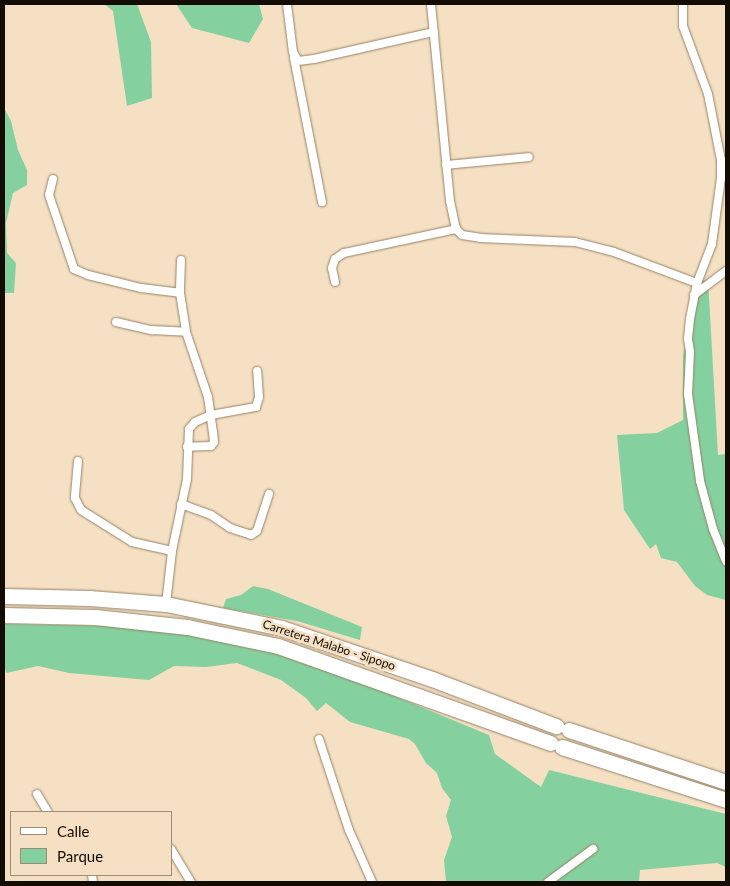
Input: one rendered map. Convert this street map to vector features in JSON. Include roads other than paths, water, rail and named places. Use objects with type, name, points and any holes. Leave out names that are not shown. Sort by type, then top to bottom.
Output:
[{"type":"highway","name":"Carretera Malabo - Sipopo","points":[[4,596],[89,598],[166,604],[282,628],[432,679],[563,728],[726,782]]},
{"type":"highway","name":"Carretera Malabo - Sipopo","points":[[4,615],[95,617],[187,627],[278,646],[556,745],[726,800]]},
{"type":"street","points":[[286,4],[294,58],[322,202]]},
{"type":"street","points":[[431,4],[446,164],[456,229],[462,235],[480,238],[575,242],[614,252],[697,283]]},
{"type":"street","points":[[683,4],[683,26],[708,94],[721,160],[721,178],[712,244],[694,295],[688,339],[690,352],[688,394],[696,465],[705,502],[726,561]]},
{"type":"street","points":[[294,58],[298,61],[314,60],[434,32]]},
{"type":"street","points":[[446,164],[528,157]]},
{"type":"street","points":[[53,179],[49,194],[74,270],[141,288],[180,293]]},
{"type":"street","points":[[335,282],[332,268],[335,259],[344,254],[456,229]]},
{"type":"street","points":[[181,260],[180,293],[186,332],[203,379],[211,415],[212,444],[207,447],[188,447]]},
{"type":"street","points":[[694,295],[726,271]]},
{"type":"street","points":[[116,322],[152,330],[186,332]]},
{"type":"street","points":[[166,604],[172,551],[187,479],[191,425],[211,415],[256,407],[260,397],[257,371]]},
{"type":"street","points":[[78,461],[75,498],[80,510],[132,542],[172,551]]},
{"type":"street","points":[[181,504],[211,515],[230,528],[251,535],[257,530],[269,494]]},
{"type":"street","points":[[319,739],[348,830],[372,882]]},
{"type":"street","points":[[37,794],[47,811]]},
{"type":"street","points":[[548,882],[592,849]]},
{"type":"street","points":[[172,851],[190,882]]}]
